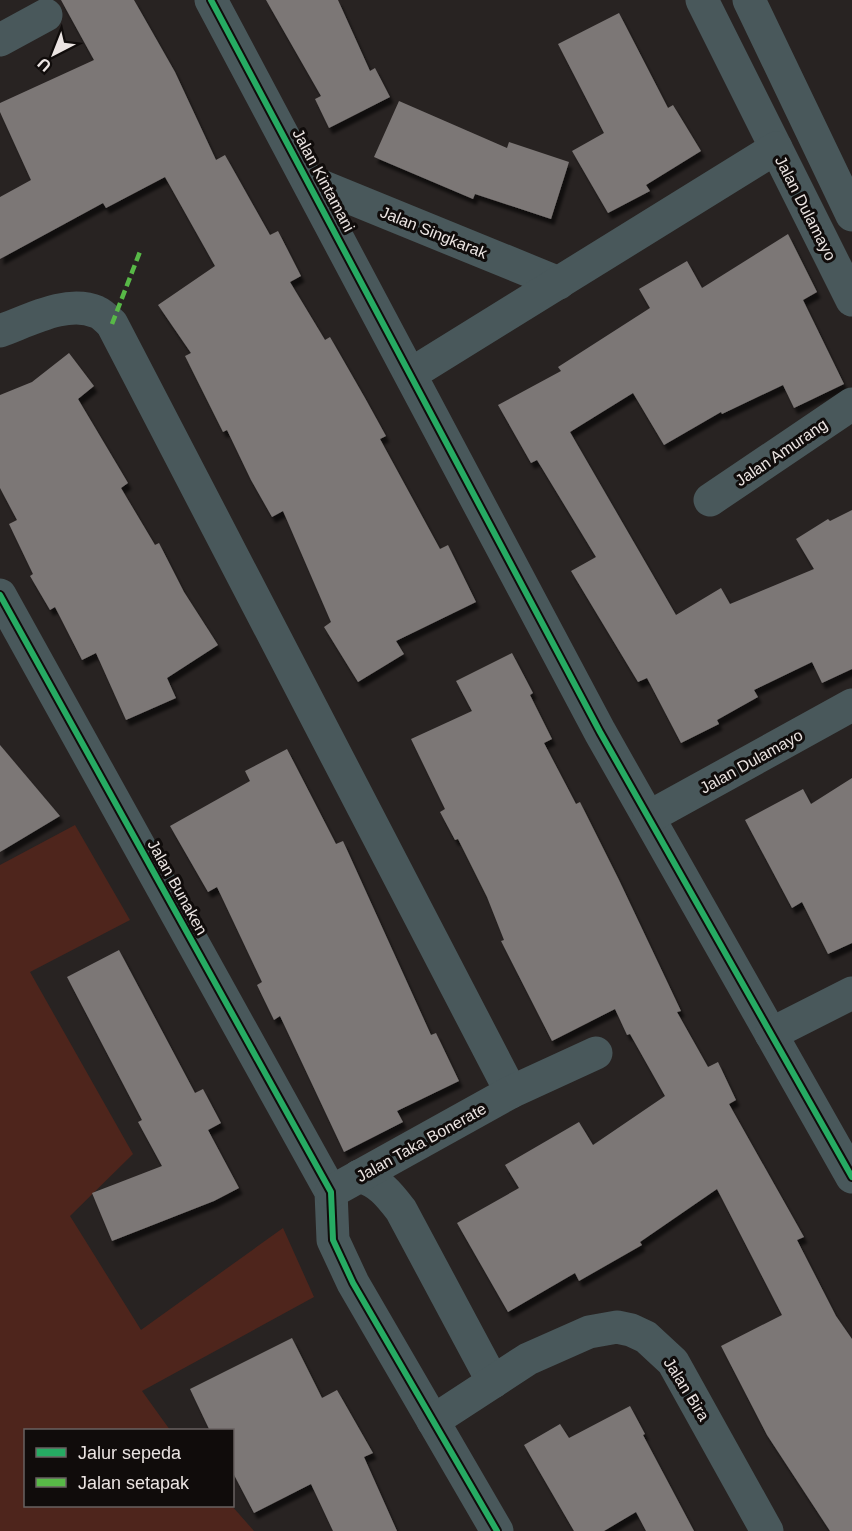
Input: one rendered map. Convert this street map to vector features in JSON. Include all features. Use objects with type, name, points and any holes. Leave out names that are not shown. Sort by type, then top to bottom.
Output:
[{"type":"street","name":"Jalan Kintamani","points":[[211,0],[600,732],[852,1178]]},
{"type":"street","name":"Jalan Dulamayo","points":[[702,0],[852,300]]},
{"type":"street","points":[[749,0],[852,215]]},
{"type":"street","points":[[0,40],[46,15]]},
{"type":"street","points":[[411,374],[776,148]]},
{"type":"street","name":"Jalan Singkarak","points":[[309,181],[559,283]]},
{"type":"street","points":[[0,331],[52,312],[66,310],[98,312],[112,324],[512,1092],[596,1053]]},
{"type":"street","name":"Jalan Amurang","points":[[710,500],[852,404]]},
{"type":"street","name":"Jalan Bunaken","points":[[0,595],[345,1184]]},
{"type":"street","name":"Jalan Dulamayo","points":[[649,817],[852,705]]},
{"type":"street","points":[[771,1034],[852,993]]},
{"type":"street","name":"Jalan Taka Bonerate","points":[[345,1184],[512,1092]]},
{"type":"street","points":[[493,1382],[401,1209],[386,1189],[374,1180],[345,1184],[333,1240],[376,1323],[497,1531]]},
{"type":"street","name":"Jalan Bira","points":[[433,1421],[528,1359],[589,1332],[617,1327],[646,1337],[673,1362],[767,1531]]},
{"type":"shaded area","points":[[75,825],[130,920],[30,972],[133,1154],[70,1216],[141,1330],[283,1228],[314,1297],[142,1391],[169,1429],[24,1429],[24,1507],[233,1507],[254,1531],[0,1531],[0,865]]},
{"type":"building","points":[[61,0],[134,0],[175,72],[216,160],[225,155],[270,235],[278,231],[301,276],[290,282],[325,340],[330,337],[386,436],[380,439],[440,549],[448,545],[476,602],[396,641],[404,654],[358,682],[324,627],[331,622],[283,511],[272,517],[227,430],[223,432],[185,356],[191,353],[158,305],[215,266],[165,177],[106,208],[103,203],[0,259],[0,197],[31,180],[0,112],[0,103],[94,60]]},
{"type":"building","points":[[266,0],[338,0],[370,71],[375,68],[390,97],[329,128],[315,99],[321,96]]},
{"type":"building","points":[[619,13],[668,108],[673,105],[701,151],[646,185],[650,191],[608,213],[572,151],[604,133],[558,44]]},
{"type":"building","points":[[399,101],[507,148],[509,142],[569,162],[551,219],[475,194],[473,199],[374,157]]},
{"type":"building","points":[[788,234],[817,292],[803,300],[844,384],[794,408],[783,385],[722,414],[721,412],[664,445],[633,393],[570,432],[676,615],[721,588],[730,604],[814,569],[796,539],[828,519],[830,521],[852,510],[852,669],[822,683],[812,662],[754,690],[758,697],[717,720],[719,724],[681,743],[647,678],[638,682],[571,571],[596,557],[537,460],[531,463],[498,405],[561,371],[558,367],[650,308],[639,289],[687,261],[702,288]]},
{"type":"building","points":[[69,353],[94,386],[78,399],[128,483],[121,488],[155,545],[159,543],[184,592],[218,645],[167,678],[176,698],[126,720],[96,653],[82,660],[55,607],[50,610],[30,576],[33,574],[9,524],[17,520],[0,488],[0,395],[32,382]]},
{"type":"building","points":[[512,653],[533,693],[530,695],[552,739],[544,743],[576,804],[580,802],[619,880],[681,1011],[677,1012],[708,1067],[718,1062],[736,1100],[729,1104],[804,1237],[797,1240],[836,1316],[852,1339],[852,1531],[830,1531],[767,1435],[721,1346],[782,1315],[717,1189],[640,1242],[642,1245],[579,1281],[575,1273],[508,1312],[457,1223],[519,1188],[505,1165],[579,1122],[593,1145],[665,1096],[630,1034],[627,1035],[615,1009],[552,1041],[501,941],[504,940],[487,897],[458,839],[455,840],[440,812],[445,809],[411,739],[472,711],[456,681]]},
{"type":"building","points":[[0,745],[60,816],[0,852]]},
{"type":"building","points":[[287,749],[336,844],[343,841],[431,1035],[436,1033],[459,1081],[397,1111],[403,1122],[344,1152],[280,1016],[274,1020],[257,985],[262,982],[217,887],[208,892],[170,826],[250,781],[245,771]]},
{"type":"building","points":[[852,778],[852,943],[828,954],[802,902],[792,908],[745,820],[803,789],[811,804]]},
{"type":"building","points":[[119,950],[195,1093],[203,1089],[221,1123],[208,1130],[239,1188],[214,1201],[112,1241],[92,1193],[162,1166],[138,1122],[142,1120],[67,977]]},
{"type":"building","points":[[292,1338],[322,1398],[337,1390],[373,1453],[364,1457],[397,1531],[333,1531],[311,1484],[254,1513],[234,1475],[234,1429],[209,1429],[190,1389]]},
{"type":"building","points":[[630,1406],[694,1531],[646,1531],[636,1512],[604,1531],[574,1531],[524,1445],[560,1424],[569,1438]]},
{"type":"marked path","points":[[112,324],[141,249]]},
{"type":"cycle path","points":[[211,0],[600,732],[852,1177]]},
{"type":"cycle path","points":[[0,595],[331,1192],[333,1240],[353,1283],[497,1531]]}]
